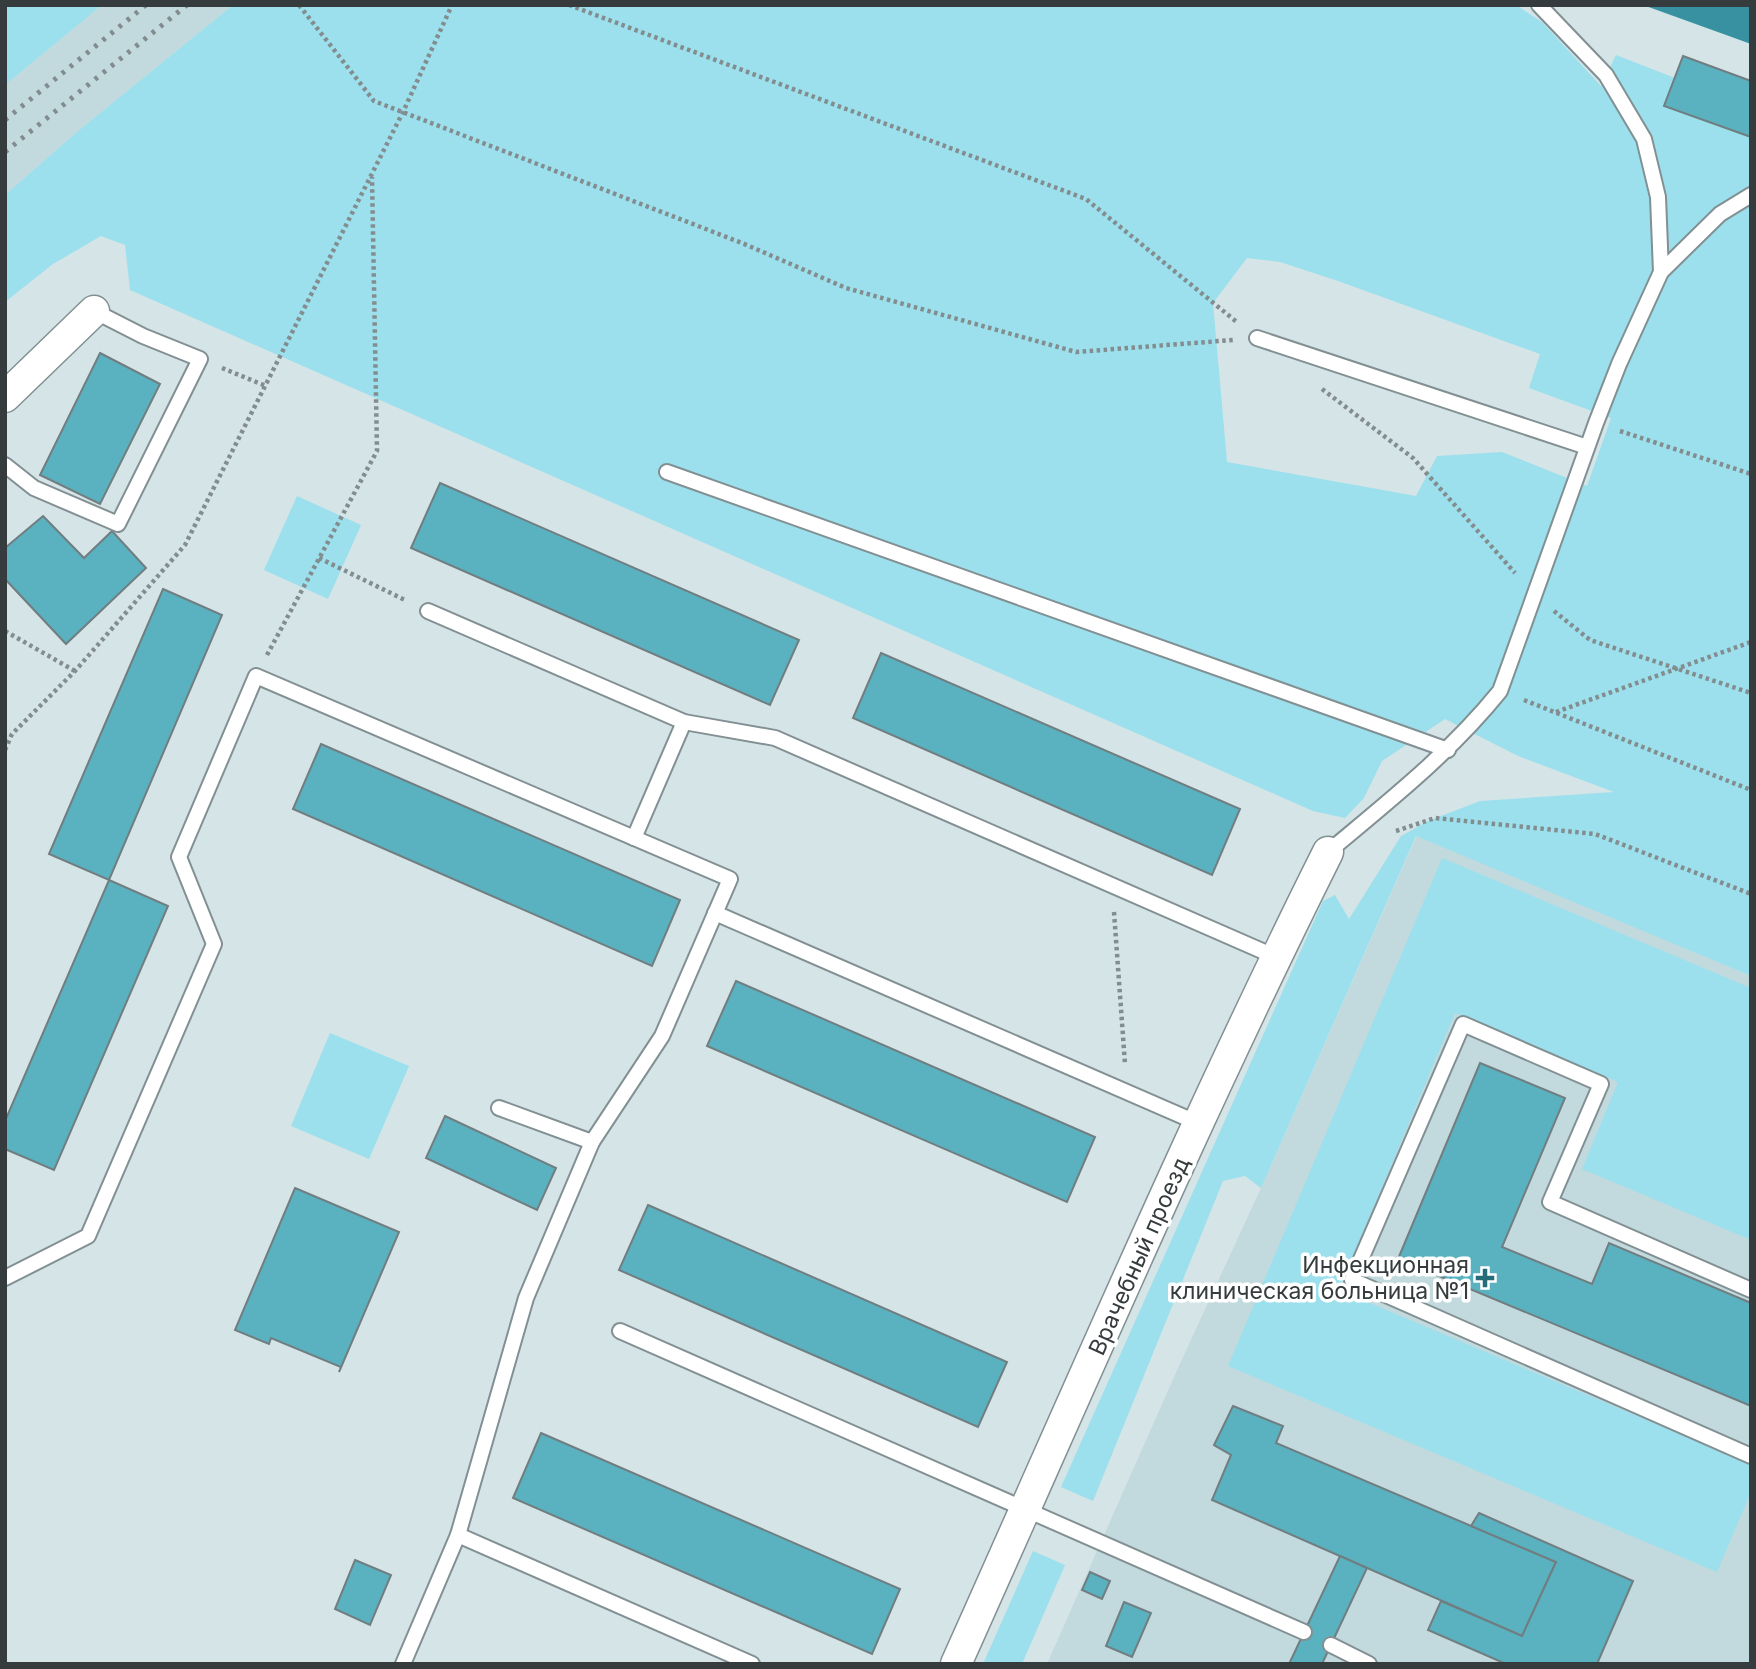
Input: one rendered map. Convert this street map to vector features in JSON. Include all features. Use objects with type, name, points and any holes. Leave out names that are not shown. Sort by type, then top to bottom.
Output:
[{"type":"street","points":[[5,397],[94,310]]},
{"type":"street","name":"Врачебный проезд","points":[[956,1664],[1198,1123],[1328,852]]},
{"type":"lane","points":[[1539,5],[1606,75],[1644,138],[1658,197],[1661,272]]},
{"type":"lane","points":[[1328,852],[1448,750],[1500,691],[1596,423],[1661,272],[1720,214],[1751,195]]},
{"type":"lane","points":[[5,465],[34,488],[118,524],[200,359],[143,336],[94,310]]},
{"type":"lane","points":[[1257,338],[1587,447]]},
{"type":"lane","points":[[667,472],[1448,750]]},
{"type":"lane","points":[[428,611],[684,722],[775,738],[1276,957]]},
{"type":"lane","points":[[5,1278],[88,1236],[214,944],[178,857],[256,676],[730,879],[662,1037],[592,1142],[526,1298],[458,1535],[403,1664]]},
{"type":"lane","points":[[634,838],[684,722]]},
{"type":"lane","points":[[715,913],[1198,1123]]},
{"type":"lane","points":[[1751,1290],[1550,1202],[1601,1084],[1463,1024],[1352,1280],[1751,1456]]},
{"type":"lane","points":[[499,1108],[592,1142]]},
{"type":"lane","points":[[620,1331],[1304,1632]]},
{"type":"lane","points":[[458,1535],[752,1664]]},
{"type":"lane","points":[[1331,1645],[1370,1664]]},
{"type":"path","points":[[299,5],[374,101],[741,243],[846,288],[1076,352],[1257,338]]},
{"type":"path","points":[[5,750],[12,734],[75,671],[185,545],[372,176],[452,5]]},
{"type":"path","points":[[569,5],[1086,199],[1257,338]]},
{"type":"path","points":[[256,676],[377,451],[372,176]]},
{"type":"path","points":[[200,359],[266,386]]},
{"type":"path","points":[[1319,386],[1413,458],[1534,594],[1590,640],[1751,693]]},
{"type":"path","points":[[1596,423],[1751,474]]},
{"type":"path","points":[[319,558],[428,611]]},
{"type":"path","points":[[5,631],[75,671]]},
{"type":"path","points":[[1555,712],[1751,642]]},
{"type":"path","points":[[1500,691],[1751,790]]},
{"type":"path","points":[[1388,833],[1435,818],[1595,834],[1751,894]]},
{"type":"path","points":[[1112,886],[1127,1093]]},
{"type":"shaded area","points":[[5,5],[102,5],[5,85]]},
{"type":"shaded area","points":[[102,5],[233,5],[78,131],[5,195],[5,85]]},
{"type":"shaded area","points":[[233,5],[1516,5],[1542,22],[1601,86],[1616,55],[1675,78],[1665,106],[1751,137],[1751,976],[1416,836],[1261,1188],[1245,1176],[1223,1181],[1093,1501],[1061,1487],[1323,901],[1335,895],[1349,919],[1401,836],[1428,821],[1480,801],[1614,792],[1518,756],[1445,719],[1382,761],[1364,798],[1345,818],[1313,811],[130,290],[125,245],[101,236],[53,264],[5,302],[5,195],[78,131]],"holes":[[[1247,258],[1280,262],[1540,354],[1529,388],[1611,418],[1587,486],[1502,452],[1437,456],[1416,496],[1227,462],[1213,303]]]},
{"type":"shaded area","points":[[1643,5],[1751,5],[1751,44]]},
{"type":"shaded area","points":[[297,496],[361,525],[328,599],[264,570]]},
{"type":"shaded area","name":"Инфекционная клиническая больница №1","points":[[1417,835],[1751,976],[1751,1664],[1047,1664],[1261,1188]]},
{"type":"shaded area","points":[[1442,858],[1751,988],[1751,1240],[1582,1169],[1618,1082],[1455,1013],[1339,1290],[1751,1464],[1751,1492],[1717,1572],[1228,1366]]},
{"type":"shaded area","points":[[330,1033],[409,1066],[369,1159],[291,1126]]},
{"type":"shaded area","points":[[1033,1551],[1065,1565],[1022,1664],[983,1664]]},
{"type":"building","points":[[1683,56],[1751,81],[1751,137],[1664,106]]},
{"type":"building","points":[[100,353],[160,384],[100,504],[40,475]]},
{"type":"building","points":[[440,483],[799,640],[770,705],[411,548]]},
{"type":"building","points":[[43,516],[84,558],[112,531],[146,568],[66,644],[5,579],[5,548]]},
{"type":"building","points":[[163,589],[222,615],[109,880],[49,854]]},
{"type":"building","points":[[881,653],[1240,809],[1212,875],[853,718]]},
{"type":"building","points":[[321,744],[680,900],[652,966],[293,809]]},
{"type":"building","points":[[109,880],[168,906],[54,1170],[5,1149],[5,1121]]},
{"type":"building","points":[[736,981],[1095,1137],[1067,1202],[707,1046]]},
{"type":"building","points":[[1480,1063],[1565,1098],[1502,1247],[1592,1284],[1609,1243],[1751,1303],[1751,1406],[1398,1259]]},
{"type":"building","points":[[445,1116],[556,1168],[537,1210],[426,1158]]},
{"type":"building","points":[[295,1188],[399,1232],[339,1372],[341,1367],[271,1338],[269,1344],[235,1330]]},
{"type":"building","points":[[648,1205],[1007,1362],[978,1427],[619,1270]]},
{"type":"building","points":[[1233,1406],[1283,1426],[1276,1443],[1556,1562],[1522,1636],[1212,1500],[1231,1455],[1214,1445]]},
{"type":"building","points":[[541,1433],[900,1589],[872,1654],[513,1498]]},
{"type":"building","points":[[1479,1513],[1633,1581],[1597,1664],[1506,1664],[1428,1630],[1441,1601],[1522,1636],[1556,1562],[1471,1526]]},
{"type":"building","points":[[1340,1556],[1367,1568],[1322,1664],[1289,1664]]},
{"type":"building","points":[[355,1560],[391,1575],[370,1625],[335,1609]]},
{"type":"building","points":[[1090,1572],[1110,1581],[1102,1599],[1082,1590]]},
{"type":"building","points":[[1124,1602],[1151,1613],[1132,1657],[1106,1646]]},
{"type":"railway","points":[[5,120],[146,5]]},
{"type":"railway","points":[[5,152],[187,5]]},
{"type":"place","name":"Инфекционная клиническая больница №1","points":[[1485,1278]]}]
